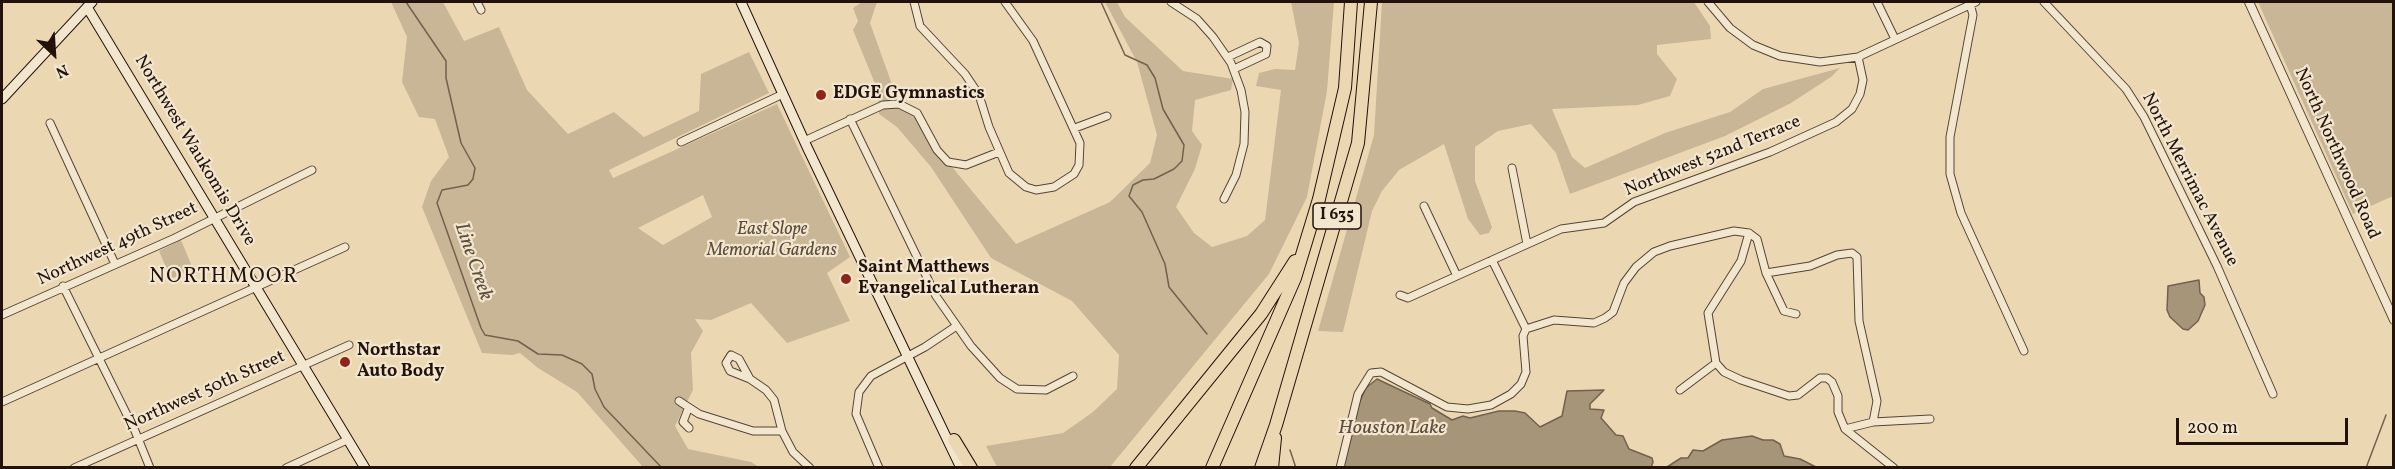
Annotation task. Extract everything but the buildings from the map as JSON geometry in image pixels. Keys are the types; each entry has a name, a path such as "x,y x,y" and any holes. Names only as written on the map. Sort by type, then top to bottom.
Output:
{"highway":[{"name":"I 635","path":"1305,244 1324,178 1345,88 1350,2"},
{"name":"I 635","path":"1276,425 1358,143 1371,2"},
{"path":"1136,468 1261,314 1305,244"},
{"path":"1212,468 1295,278 1305,244"},
{"path":"1261,468 1276,425"},
{"path":"1272,468 1276,425"},
{"path":"954,440 971,468"}],"main road":[{"path":"741,2 804,141 908,355 929,398 954,440"},
{"path":"2,99 90,4"},
{"name":"Northwest Waukomis Drive","path":"90,4 364,468"},
{"path":"929,398 932,411 961,468"}],"street":[{"path":"477,2 481,10"},
{"path":"914,2 920,26 965,74 979,95 1009,173 1026,188 1036,190 1054,187 1074,174 1078,165 1080,143 1034,41 1005,2"},
{"path":"1173,2 1205,27 1228,57 1244,101 1245,134 1240,165 1224,199"},
{"path":"1708,2 1730,28 1742,37 1780,56 1820,62 1858,57 1973,3 1973,15 1950,136 1950,174 1961,213 2024,351"},
{"path":"1877,2 1895,39"},
{"name":"North Merrimac Avenue","path":"2044,2 2126,89 2144,117 2217,266 2272,394"},
{"name":"North Northwood Road","path":"2249,2 2394,320"},
{"path":"1228,57 1260,42 1267,46 1266,54 1234,69"},
{"name":"Northwest 52nd Terrace","path":"1400,295 1408,298 1569,226 1604,223 1634,202 1770,152 1836,122 1852,109 1860,94 1863,80 1858,57"},
{"path":"681,142 783,94"},
{"path":"804,141 850,119 890,104 909,107 921,119 941,155 956,164 975,163 999,152"},
{"path":"1075,128 1107,116"},
{"path":"850,119 931,286 955,327 1000,378 1017,389 1047,390 1073,376"},
{"path":"50,123 115,264"},
{"path":"1512,168 1527,244"},
{"name":"Northwest 49th Street","path":"2,315 175,238 312,170"},
{"path":"1424,206 1457,276"},
{"path":"1340,468 1358,394 1364,381 1374,371 1447,407 1468,409 1491,405 1510,394 1521,384 1526,372 1523,336 1526,329 1554,320 1594,323 1605,318 1613,312 1624,283 1636,267 1654,252 1670,246 1734,231 1749,233 1757,239 1766,273 1784,311 1796,314"},
{"path":"1749,233 1741,261 1708,313 1716,363 1724,372 1764,390 1789,396 1798,395 1820,378 1827,378 1832,382 1838,396 1838,412 1845,429 1894,468"},
{"path":"2,402 345,247"},
{"path":"1766,273 1810,266 1838,255 1852,253 1857,257 1859,321 1877,401 1873,422"},
{"path":"1492,260 1526,329"},
{"path":"63,286 150,468"},
{"path":"879,468 856,414 859,392 871,376 934,342 955,327"},
{"name":"Northwest 50th Street","path":"74,468 303,363 349,345"},
{"path":"1680,390 1716,363"},
{"path":"750,380 774,400 782,431 793,452 810,468"},
{"path":"679,401 688,409 753,431 782,431"},
{"path":"688,409 684,422 689,428"},
{"path":"1845,429 1873,422 1930,419"},
{"path":"286,468 347,440"}],"green space":[{"name":"East Slope Memorial Gardens","path":"391,2 443,2 464,41 499,27 527,90 568,134 614,112 644,137 699,111 701,74 749,52 769,93 609,170 613,178 777,104 850,257 827,273 850,321 787,343 751,303 711,320 695,319 703,331 691,353 693,390 675,426 688,449 751,462 759,467 643,467 577,392 538,368 520,353 512,355 482,353 422,207 431,181 449,157 435,119 419,117 402,82 407,37","holes":["703,195 712,217 663,245 638,228"]},
{"path":"862,2 877,2 870,23 899,104 908,107 925,125 948,162 1016,244 1110,202 1150,163 1157,135 1137,62 1105,2 1117,2 1125,17 1183,71 1233,79 1231,90 1195,100 1192,131 1202,145 1195,169 1176,207 1194,233 1212,247 1247,236 1265,220 1281,90 1256,86 1259,73 1275,69 1295,70 1299,43 1291,2 1334,2 1327,91 1307,197 1269,274 1110,467 997,467 986,446 1063,433 1093,412 1117,389 1119,355 1072,301 991,258 931,167 897,127 879,114 878,91 853,30 858,21 853,8"},
{"path":"1382,2 1694,2 1710,26 1711,39 1657,45 1657,54 1677,79 1670,96 1638,105 1552,109 1572,157 1585,168 1665,133 1730,112 1763,89 1840,68 1831,77 1791,103 1725,136 1570,194 1556,153 1531,124 1498,131 1475,147 1475,181 1492,227 1489,233 1480,235 1468,219 1444,144 1399,170 1382,191 1372,211 1343,332 1318,331 1374,135"},
{"path":"2258,2 2393,2 2393,196 2353,214"},
{"path":"181,240 193,269 171,279 159,251"}],"water":[{"path":"2199,280 2200,293 2204,297 2205,305 2198,321 2188,330 2183,329 2170,317 2167,310 2168,286"},
{"name":"Houston Lake","path":"1377,379 1430,404 1432,408 1452,420 1463,416 1470,418 1499,411 1515,411 1525,413 1540,427 1562,416 1567,391 1604,390 1590,404 1590,409 1604,410 1601,418 1616,435 1623,436 1629,449 1652,458 1653,462 1651,468 1343,468 1359,403 1366,388"},
{"path":"1752,436 1763,440 1773,440 1780,444 1784,456 1800,459 1816,467 1667,467 1681,458 1688,458 1693,450 1703,451 1722,440"}],"waterway":[{"name":"Line Creek","path":"406,2 446,61 446,78 461,143 475,168 473,179 468,185 442,190 437,203 481,328 485,335 518,341 538,354 562,355 582,364 592,374 595,389 604,407 662,468"},
{"path":"1101,2 1125,55 1147,65 1155,78 1163,109 1184,145 1182,161 1174,169 1154,179 1143,180 1133,185 1129,196 1142,212 1165,264 1169,287 1207,334"},
{"path":"2366,468 2386,415"},
{"path":"1290,450 1296,468"}],"place":[{"name":"EDGE Gymnastics","path":"821,95"},
{"name":"Saint Matthews Evangelical Lutheran","path":"846,279"},
{"name":"Northstar Auto Body","path":"345,362"}],"district":[{"name":"NORTHMOOR","path":"224,278"}]}
